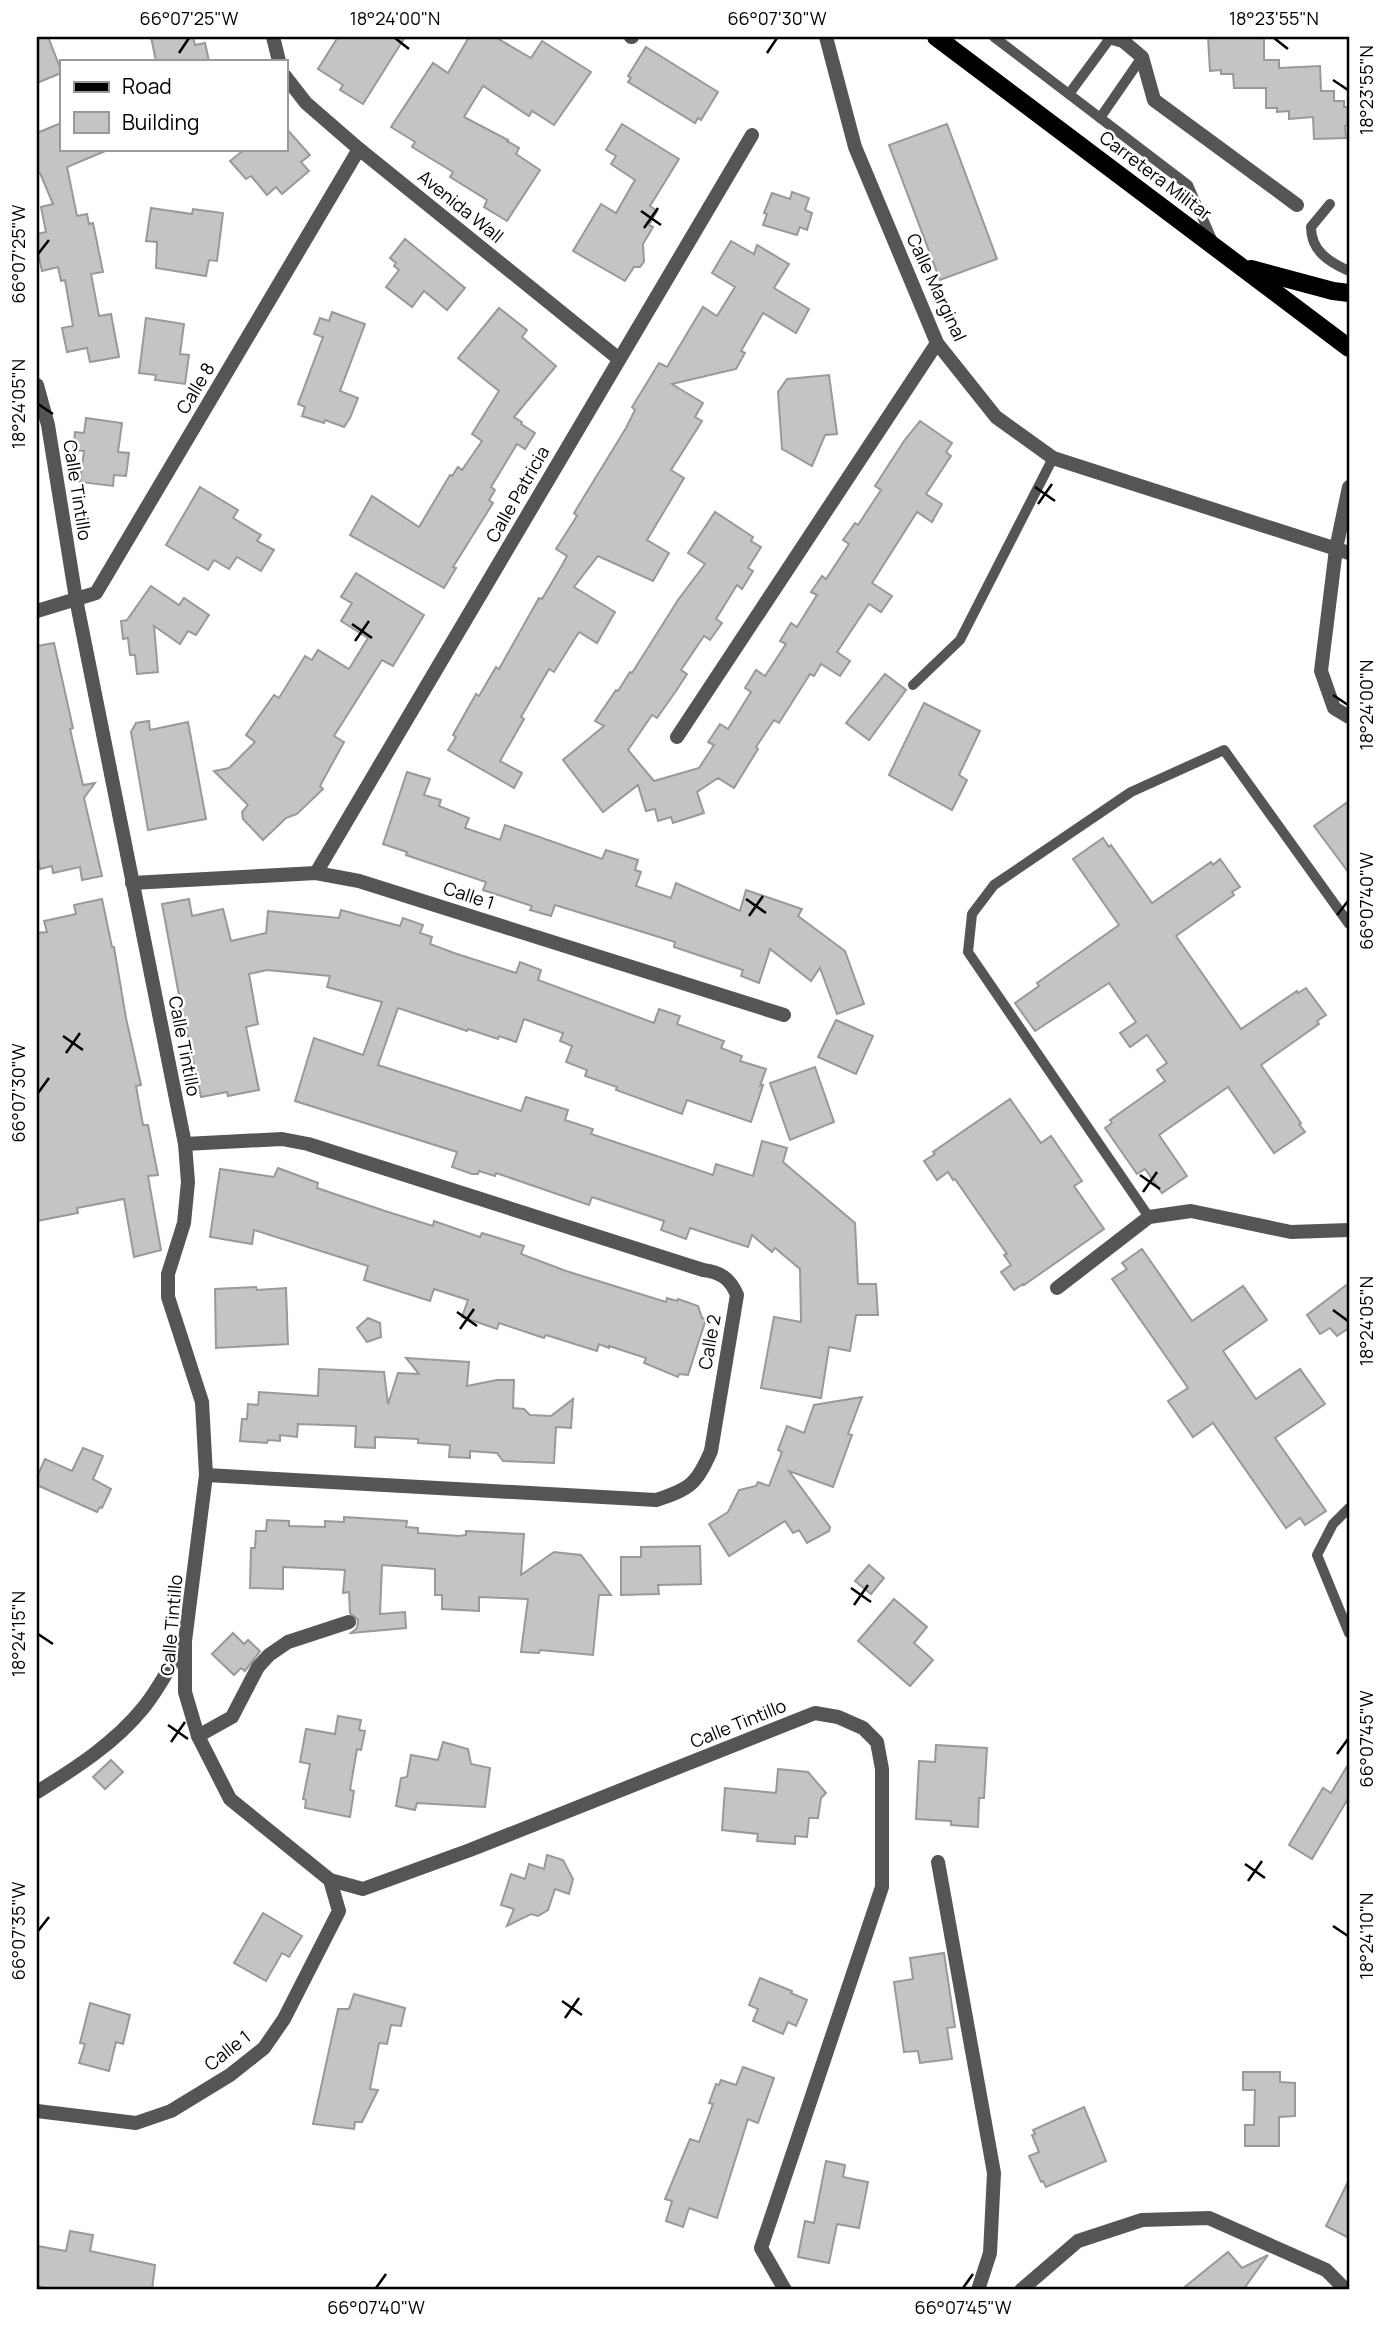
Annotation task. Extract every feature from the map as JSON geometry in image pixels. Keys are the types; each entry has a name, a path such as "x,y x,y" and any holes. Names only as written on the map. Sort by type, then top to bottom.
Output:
{"main road":[{"name":"Carretera Militar","path":"936,37 1349,348"},
{"path":"1242,267 1349,293"}],"street":[{"path":"273,37 279,60"},
{"name":"Calle Marginal","path":"826,37 855,147 937,343 996,417 1053,458 1343,551"},
{"path":"1110,37 1123,41 1142,57 1154,100 1297,205"},
{"name":"Avenida Wall","path":"287,79 306,103 359,149 619,359"},
{"name":"Calle Patricia","path":"316,873 752,135"},
{"name":"Calle 8","path":"37,611 96,593 359,149"},
{"path":"677,737 937,343"},
{"name":"Calle Tintillo","path":"37,385 48,425 76,599 185,1144 188,1182 184,1223 167,1274 168,1297 202,1402 206,1475 185,1642 185,1692 198,1736 230,1799 330,1880 363,1889 470,1850 815,1713 838,1717 863,1728 877,1742 882,1769 882,1888 761,2248 785,2290"},
{"path":"1349,487 1344,502 1343,551 1321,671 1334,708 1349,717"},
{"name":"Calle 1","path":"132,883 316,873 359,881 784,1015"},
{"name":"Calle 2","path":"185,1144 282,1139 308,1144 715,1272 733,1284 737,1294 711,1451 701,1474 691,1485 656,1500 206,1475"},
{"path":"1057,1288 1149,1217 1191,1211 1291,1232 1349,1230"},
{"path":"198,1736 232,1717 258,1667 269,1655 288,1642 349,1622"},
{"path":"37,1792 111,1742 145,1706 185,1642"},
{"path":"938,1862 994,2173 990,2253 978,2290"},
{"name":"Calle 1","path":"37,2111 136,2123 171,2111 230,2075 264,2048 339,1912 330,1880"},
{"path":"1021,2290 1078,2241 1142,2220 1209,2218 1326,2270 1346,2290"}],"lane":[{"path":"994,37 1188,185 1215,247"},
{"path":"1069,94 1110,37"},
{"path":"1100,118 1142,57"},
{"path":"1330,204 1311,227 1314,246 1321,254 1349,271"},
{"path":"913,685 960,640 1053,458"},
{"path":"1149,1217 968,952 972,914 994,885 1131,792 1224,750 1349,924"},
{"path":"1349,1508 1333,1524 1317,1555 1349,1633"}],"building":[{"path":"37,37 48,37 60,73 37,83"},
{"path":"151,37 193,37 195,45 205,43 209,60 156,60"},
{"path":"338,37 405,37 363,104 340,90 343,85 318,69"},
{"path":"469,37 495,37 531,58 542,41 591,72 554,125 532,111 529,116 483,86 464,117 508,140 519,148 516,154 540,170 507,221 484,207 487,200 450,177 453,172 412,147 415,142 391,127 433,63 448,73"},
{"path":"1208,37 1264,38 1264,60 1279,60 1279,68 1320,66 1321,91 1334,91 1334,101 1344,101 1344,107 1349,107 1349,125 1345,126 1346,138 1314,139 1313,117 1289,119 1289,111 1277,112 1277,108 1266,108 1266,88 1234,88 1233,74 1221,74 1221,70 1210,71"},
{"path":"646,47 718,92 701,120 698,118 695,123 628,82 631,78 628,76"},
{"path":"60,123 60,150 108,150 67,167 77,216 87,214 89,224 93,223 103,272 91,274 99,316 111,314 119,357 90,362 87,348 67,352 62,328 73,326 65,280 61,281 58,267 42,271 37,248 37,234 46,232 41,207 53,204 40,173 37,172 37,133"},
{"path":"622,124 679,159 650,206 657,211 649,225 653,227 643,244 644,262 640,267 634,267 625,281 573,251 601,204 616,213 635,180 611,164 616,156 606,150"},
{"path":"947,124 997,259 940,280 889,145"},
{"path":"287,129 310,155 301,162 309,171 282,194 276,187 267,195 251,176 246,179 230,161 244,150 287,150"},
{"path":"792,192 809,198 805,210 812,213 807,230 800,227 797,235 763,225 767,214 764,213 772,193 790,199"},
{"path":"151,208 192,214 193,209 223,213 217,261 209,260 206,276 156,268 157,242 146,241"},
{"path":"405,239 465,288 447,310 424,291 412,307 386,287 399,270 390,258"},
{"path":"731,241 754,254 757,245 789,264 774,288 809,309 796,333 763,313 741,351 745,353 736,369 672,384 703,403 695,417 702,421 671,470 684,478 647,540 669,553 653,581 598,556 574,587 615,612 597,643 579,632 554,672 549,669 521,717 524,719 500,761 522,773 514,788 448,750 456,737 453,735 476,694 479,696 496,667 499,669 539,598 542,599 561,567 567,556 556,549 577,516 574,513 626,428 635,410 632,407 659,363 667,367 703,307 717,316 735,287 712,273"},
{"path":"499,308 527,330 522,337 556,366 514,417 535,433 525,449 517,444 491,487 495,490 489,500 493,503 453,567 456,568 444,588 350,535 372,496 419,527 450,475 452,476 458,467 462,470 482,441 472,434 499,391 458,358"},
{"path":"332,312 365,324 340,391 358,398 344,427 302,416 305,407 298,404 323,337 314,334 320,318 329,321"},
{"path":"146,318 184,324 180,354 189,355 185,384 155,380 156,375 139,373"},
{"path":"829,375 837,434 825,435 812,466 782,449 778,392 787,379"},
{"path":"86,418 122,423 118,452 129,453 126,476 114,475 113,486 80,482 84,451 73,450 75,432 84,433"},
{"path":"920,421 952,443 946,452 951,456 926,494 942,504 932,522 917,512 872,583 892,596 881,612 869,604 837,652 850,661 840,676 821,664 814,676 810,674 779,723 774,720 756,747 758,749 734,788 718,778 697,792 704,813 673,823 671,817 658,821 655,809 646,811 638,785 603,812 563,760 604,726 595,721 616,690 618,691 630,672 632,673 678,600 705,564 688,553 715,512 753,537 751,541 761,547 748,568 753,571 742,589 737,585 716,619 722,623 710,640 704,636 681,670 687,674 676,691 657,718 652,715 628,750 654,781 699,768 714,745 708,742 720,724 728,729 751,692 745,688 756,670 765,676 786,644 780,641 791,623 797,627 817,595 811,592 822,576 826,579 849,544 843,540 855,523 858,525 881,490 875,486"},
{"path":"200,487 238,510 233,518 261,535 257,541 274,550 261,571 237,557 229,569 214,560 208,570 166,545"},
{"path":"356,573 424,615 393,666 382,660 334,736 344,742 320,786 323,789 297,814 286,818 263,840 243,819 242,812 248,805 214,771 229,768 255,742 246,735 274,695 279,698 305,656 312,660 318,650 349,669 368,638 341,621 352,603 341,597"},
{"path":"151,586 179,605 184,598 209,615 196,635 188,631 180,644 154,626 158,672 137,674 135,655 130,655 128,638 123,639 121,621 127,620"},
{"path":"54,643 83,785 95,783 84,798 102,876 82,880 80,867 53,873 52,866 40,869 37,854 37,646"},
{"path":"885,674 906,690 869,740 846,723"},
{"path":"924,703 980,731 959,775 967,780 952,810 889,775"},
{"path":"149,721 150,730 188,722 206,819 148,830 131,732 136,723"},
{"path":"407,772 430,779 424,795 441,800 439,806 469,818 465,828 500,840 505,825 602,859 606,850 638,860 635,870 641,872 636,886 671,898 676,883 740,911 746,890 802,909 798,916 845,951 864,1004 837,1014 820,968 811,981 770,949 759,983 741,976 743,970 674,947 675,942 555,905 551,916 530,910 532,906 483,890 486,882 406,855 407,852 383,844"},
{"path":"1349,801 1349,873 1314,826"},
{"path":"1103,838 1109,847 1111,845 1152,903 1211,862 1213,865 1220,859 1228,870 1240,887 1232,892 1234,895 1176,936 1241,1029 1297,991 1298,993 1306,988 1326,1015 1317,1021 1319,1024 1261,1065 1305,1132 1274,1153 1228,1087 1159,1135 1187,1176 1162,1193 1145,1169 1137,1174 1105,1128 1112,1123 1110,1120 1165,1081 1157,1070 1167,1063 1147,1035 1130,1047 1120,1033 1136,1022 1109,983 1035,1031 1015,1003 1039,986 1037,983 1119,925 1073,859"},
{"path":"102,899 141,1085 136,1086 143,1125 148,1125 158,1175 148,1176 161,1250 134,1257 124,1199 77,1208 78,1213 37,1221 37,933 47,932 44,921 76,914 74,905"},
{"path":"189,899 192,916 223,909 231,941 266,933 268,911 339,918 341,910 400,926 403,918 423,925 420,933 432,937 430,944 454,953 516,973 520,962 541,970 538,980 654,1023 659,1009 680,1016 677,1024 724,1041 721,1048 742,1056 740,1061 766,1069 751,1122 687,1100 682,1114 585,1076 587,1070 566,1062 572,1046 560,1041 563,1033 524,1019 516,1042 468,1029 467,1031 398,1008 378,1065 521,1111 526,1097 568,1110 565,1120 593,1129 591,1134 713,1175 716,1164 753,1176 762,1141 787,1148 783,1162 855,1223 858,1284 876,1284 878,1315 856,1315 850,1351 829,1347 821,1398 761,1388 774,1317 801,1322 800,1269 775,1248 772,1252 752,1235 748,1247 690,1228 686,1239 661,1230 664,1221 592,1197 589,1205 496,1173 495,1176 479,1171 478,1174 472,1174 452,1167 457,1152 295,1101 314,1038 363,1055 382,1002 327,987 330,976 267,970 249,974 258,1024 246,1027 259,1090 228,1096 227,1092 201,1097 162,904"},
{"path":"836,1020 873,1036 856,1074 818,1057"},
{"path":"815,1067 834,1122 790,1140 770,1083"},
{"path":"1010,1099 1041,1143 1051,1136 1082,1181 1074,1186 1104,1229 1014,1290 1001,1272 1011,1265 1004,1255 1007,1254 955,1179 953,1180 948,1172 937,1180 924,1161"},
{"path":"278,1168 318,1183 317,1188 385,1211 433,1226 434,1221 480,1237 482,1233 524,1246 521,1254 566,1271 666,1302 667,1298 678,1299 698,1306 702,1318 706,1319 688,1375 679,1374 678,1377 644,1363 646,1358 609,1346 599,1344 597,1351 499,1323 497,1329 462,1317 468,1300 434,1289 430,1301 364,1280 368,1266 254,1230 252,1244 210,1237 220,1169 274,1177"},
{"path":"1142,1249 1192,1321 1243,1286 1267,1320 1223,1351 1256,1399 1300,1369 1325,1404 1275,1438 1326,1511 1305,1525 1300,1518 1286,1528 1213,1423 1193,1437 1168,1401 1188,1388 1112,1279 1127,1269 1122,1263"},
{"path":"1349,1283 1349,1328 1337,1336 1330,1328 1320,1334 1307,1315"},
{"path":"256,1287 257,1290 286,1288 288,1344 216,1348 215,1289"},
{"path":"368,1318 380,1323 381,1337 367,1342 357,1328"},
{"path":"406,1358 469,1362 467,1386 497,1380 514,1380 513,1408 524,1409 530,1415 551,1416 573,1399 571,1428 556,1427 554,1463 503,1461 497,1453 470,1451 470,1458 449,1457 450,1445 418,1443 418,1439 375,1437 375,1448 355,1447 356,1426 298,1424 297,1437 280,1435 280,1441 268,1440 267,1443 240,1441 242,1419 247,1419 248,1404 258,1405 259,1392 318,1396 319,1369 384,1372 388,1404 398,1373 419,1374"},
{"path":"862,1397 848,1434 852,1435 833,1487 789,1471 830,1527 829,1531 807,1543 799,1530 793,1533 785,1521 729,1556 709,1524 728,1512 739,1490 756,1486 758,1482 769,1486 782,1452 778,1450 787,1426 804,1433 814,1405"},
{"path":"83,1448 103,1456 93,1479 111,1489 102,1508 97,1512 37,1485 37,1477 45,1459 72,1471"},
{"path":"344,1517 407,1521 406,1527 418,1528 418,1533 459,1536 466,1535 466,1531 524,1534 521,1575 554,1552 581,1555 611,1595 599,1595 593,1655 540,1650 539,1653 521,1652 528,1599 479,1597 479,1611 442,1609 442,1595 435,1595 435,1569 382,1565 380,1614 405,1612 406,1628 351,1633 357,1628 358,1620 350,1613 349,1592 343,1593 345,1570 283,1567 283,1589 250,1588 251,1548 255,1548 256,1531 266,1531 267,1520 289,1521 289,1526 325,1527 325,1521 344,1522"},
{"path":"700,1546 701,1584 658,1585 659,1594 621,1595 621,1557 641,1557 641,1547"},
{"path":"869,1565 884,1578 871,1594 855,1581"},
{"path":"894,1599 927,1627 914,1643 933,1660 910,1686 858,1641"},
{"path":"233,1633 244,1644 248,1640 260,1651 245,1671 241,1668 234,1675 212,1654"},
{"path":"338,1716 361,1720 359,1730 365,1731 361,1750 357,1749 350,1790 354,1791 350,1817 305,1808 306,1800 303,1799 310,1764 300,1762 306,1729 335,1734"},
{"path":"443,1742 468,1749 471,1764 490,1768 485,1807 417,1803 415,1810 396,1806 401,1778 407,1777 411,1755 438,1760"},
{"path":"936,1745 987,1748 984,1798 979,1798 978,1827 951,1825 951,1821 916,1819 919,1761 935,1762"},
{"path":"111,1760 123,1772 105,1789 93,1777"},
{"path":"1349,1763 1349,1797 1312,1859 1289,1845 1323,1788 1331,1793"},
{"path":"778,1769 808,1772 826,1793 821,1798 818,1818 809,1818 807,1837 795,1836 795,1844 757,1841 758,1834 722,1830 725,1788 776,1793"},
{"path":"547,1855 563,1860 573,1879 569,1894 555,1889 548,1910 538,1916 531,1914 507,1926 514,1909 501,1905 511,1874 525,1879 529,1864 544,1869"},
{"path":"263,1913 302,1936 289,1957 282,1953 266,1981 234,1963"},
{"path":"944,1953 955,2027 947,2028 952,2059 920,2063 918,2051 904,2052 894,1982 913,1979 910,1958"},
{"path":"760,1978 807,2000 796,2026 788,2022 783,2034 753,2021 758,2009 749,2005"},
{"path":"354,1994 405,2008 401,2026 391,2025 387,2044 379,2043 370,2089 378,2090 362,2122 355,2122 354,2129 313,2124 338,2009 349,2009"},
{"path":"90,2003 130,2015 123,2044 116,2042 109,2071 79,2063 85,2044 80,2043"},
{"path":"743,2067 774,2078 758,2123 748,2119 717,2218 689,2208 683,2227 666,2221 672,2201 665,2199 690,2139 699,2142 713,2104 709,2103 716,2084 719,2085 721,2080 736,2085"},
{"path":"1243,2072 1280,2072 1280,2082 1295,2083 1295,2116 1279,2117 1279,2146 1245,2146 1245,2125 1254,2125 1255,2090 1243,2090"},
{"path":"1084,2107 1106,2161 1046,2187 1029,2156 1039,2152 1032,2135 1035,2134 1033,2130"},
{"path":"826,2161 845,2165 843,2177 868,2182 859,2228 837,2224 829,2263 798,2257 805,2221 814,2223"},
{"path":"1349,2180 1349,2238 1326,2226"},
{"path":"70,2231 93,2235 90,2251 155,2265 152,2290 57,2290 37,2286 37,2246 66,2251"},
{"path":"1228,2252 1242,2268 1268,2255 1243,2290 1181,2290"}]}
